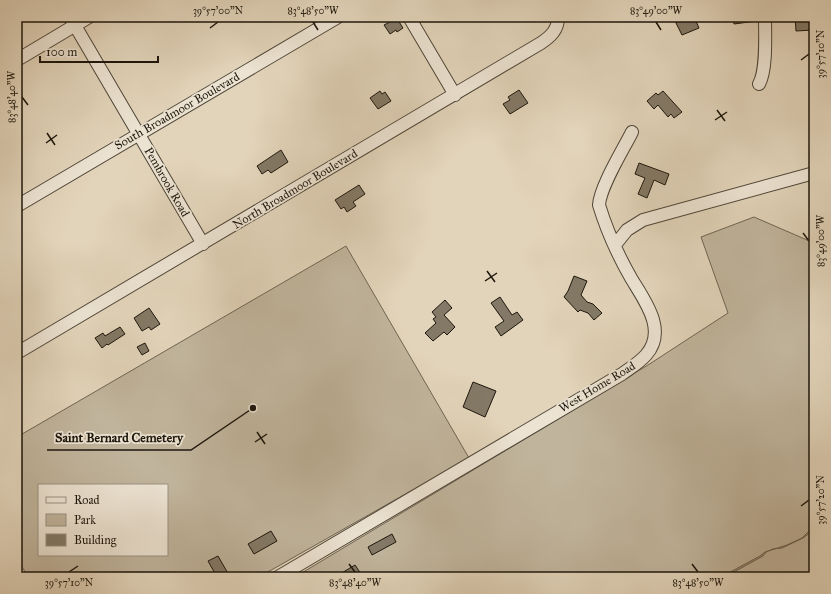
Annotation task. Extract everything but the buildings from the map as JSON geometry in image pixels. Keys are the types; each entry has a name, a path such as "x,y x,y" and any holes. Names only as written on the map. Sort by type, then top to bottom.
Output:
{"street":[{"path":"17,60 73,21 89,17"},
{"name":"South Broadmoor Boulevard","path":"17,206 338,17"},
{"path":"409,17 455,95"},
{"name":"North Broadmoor Boulevard","path":"17,353 455,95 548,38 556,29 559,17"},
{"path":"760,84 763,69 765,17"},
{"name":"Pembrook Road","path":"73,21 203,244"},
{"name":"West Home Road","path":"278,577 622,374 641,361 647,354 654,340 651,311 630,278 602,216 599,205 599,198 632,132"},
{"path":"615,245 627,230 643,220 814,174"}],"green space":[{"path":"754,217 814,243 814,577 295,577 648,365 728,313 701,237"},
{"path":"346,246 469,458 259,577 28,577 17,558 17,437"}],"shaded area":[{"path":"814,528 814,530 803,538 782,548 775,549 802,538"},
{"path":"769,551 763,556 725,577 721,577 765,552"}],"place":[{"name":"Saint Bernard Cemetery","path":"253,408"}]}
